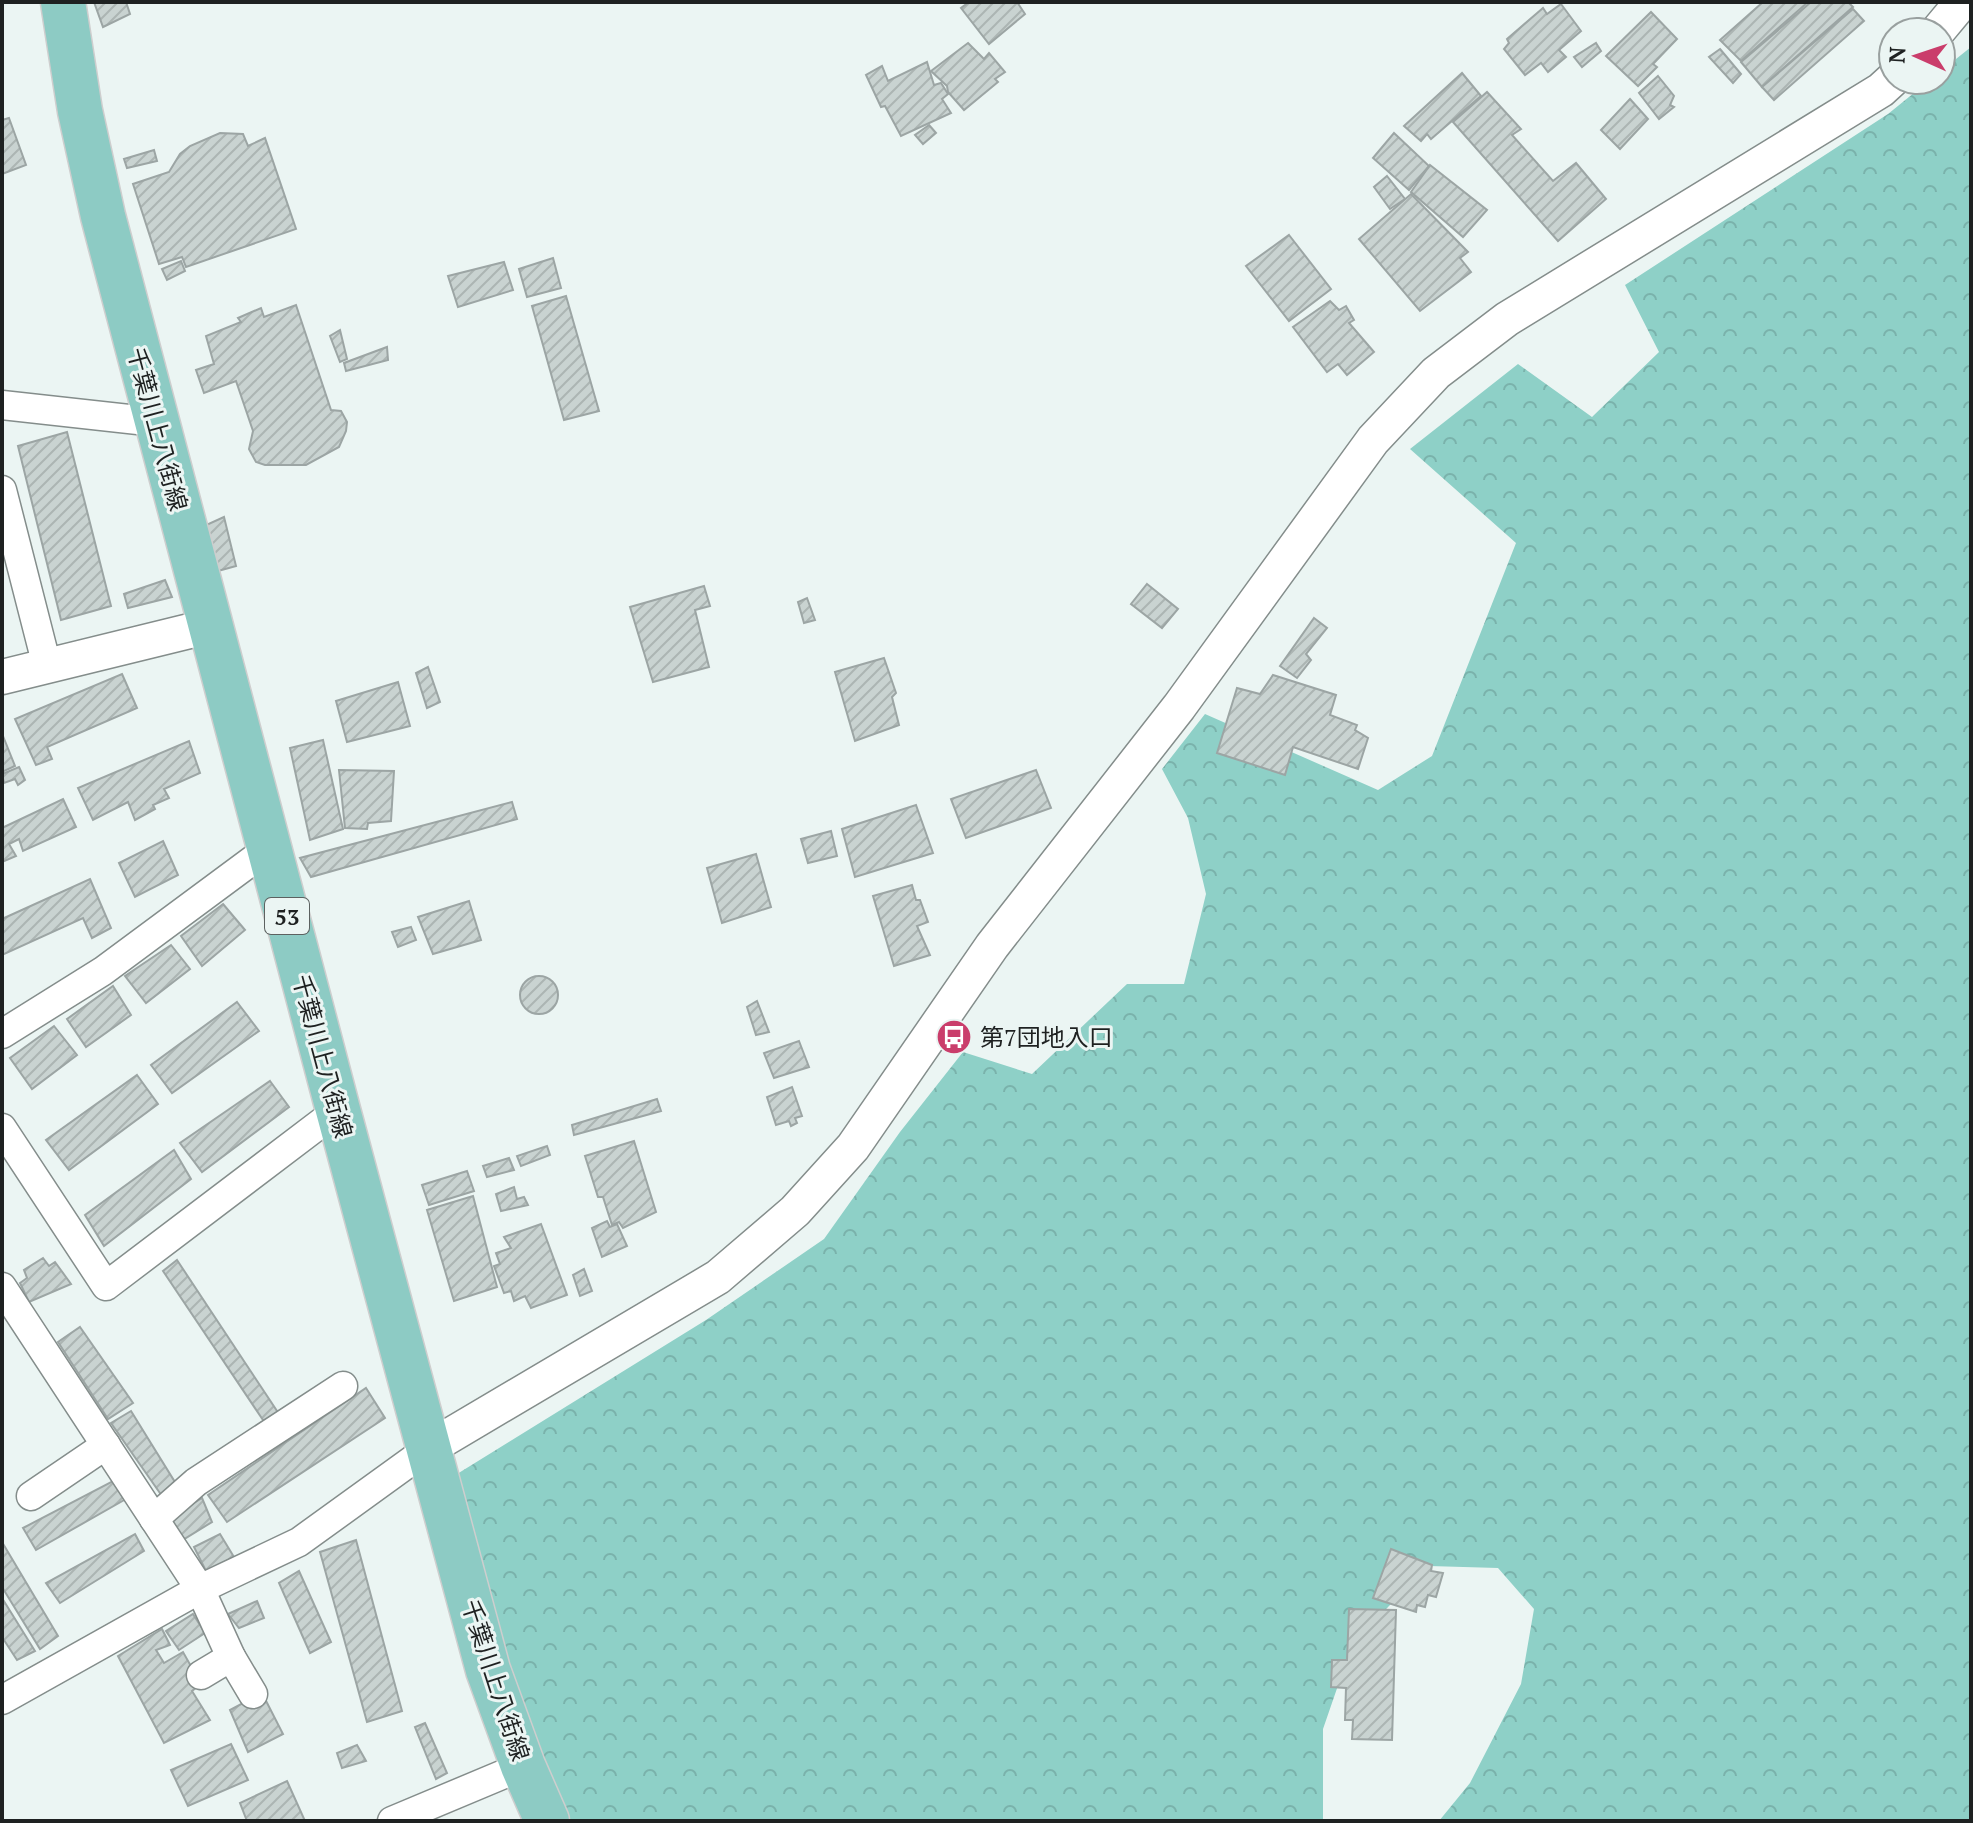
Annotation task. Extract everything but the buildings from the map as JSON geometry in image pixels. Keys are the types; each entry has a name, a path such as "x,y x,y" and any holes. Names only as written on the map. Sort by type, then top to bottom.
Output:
{"main road":[{"name":"千葉川上八街線","path":"63,2 80,111 103,216 338,1110 488,1670 547,1821"}],"street":[{"path":"2,1700 200,1589 299,1542 429,1448 718,1277 795,1211 853,1147 992,946 1179,707 1373,440 1436,373 1507,319 1877,92"},
{"path":"2,405 156,422"},
{"path":"2,490 47,666"},
{"path":"2,677 210,626"},
{"path":"2,1034 103,971 269,848"},
{"path":"2,1128 106,1286 338,1110"},
{"path":"2,1287 200,1589 231,1657 253,1694"},
{"path":"154,1519 196,1482 343,1386"},
{"path":"31,1496 106,1445"},
{"path":"201,1675 231,1657"},
{"path":"392,1821 523,1766"}],"green space":[{"path":"1971,47 1971,1821 1439,1821 1470,1783 1521,1684 1534,1609 1498,1568 1429,1566 1353,1642 1323,1729 1323,1821 564,1821 511,1702 449,1479 706,1320 824,1239 900,1132 963,1052 1032,1074 1127,984 1184,984 1206,894 1188,818 1162,769 1205,714 1378,790 1432,756 1516,543 1410,449 1518,364 1592,417 1659,352 1625,285 1888,114 1910,96 1957,96 1957,58"}],"place":[{"name":"第7団地入口","path":"954,1037"}]}
